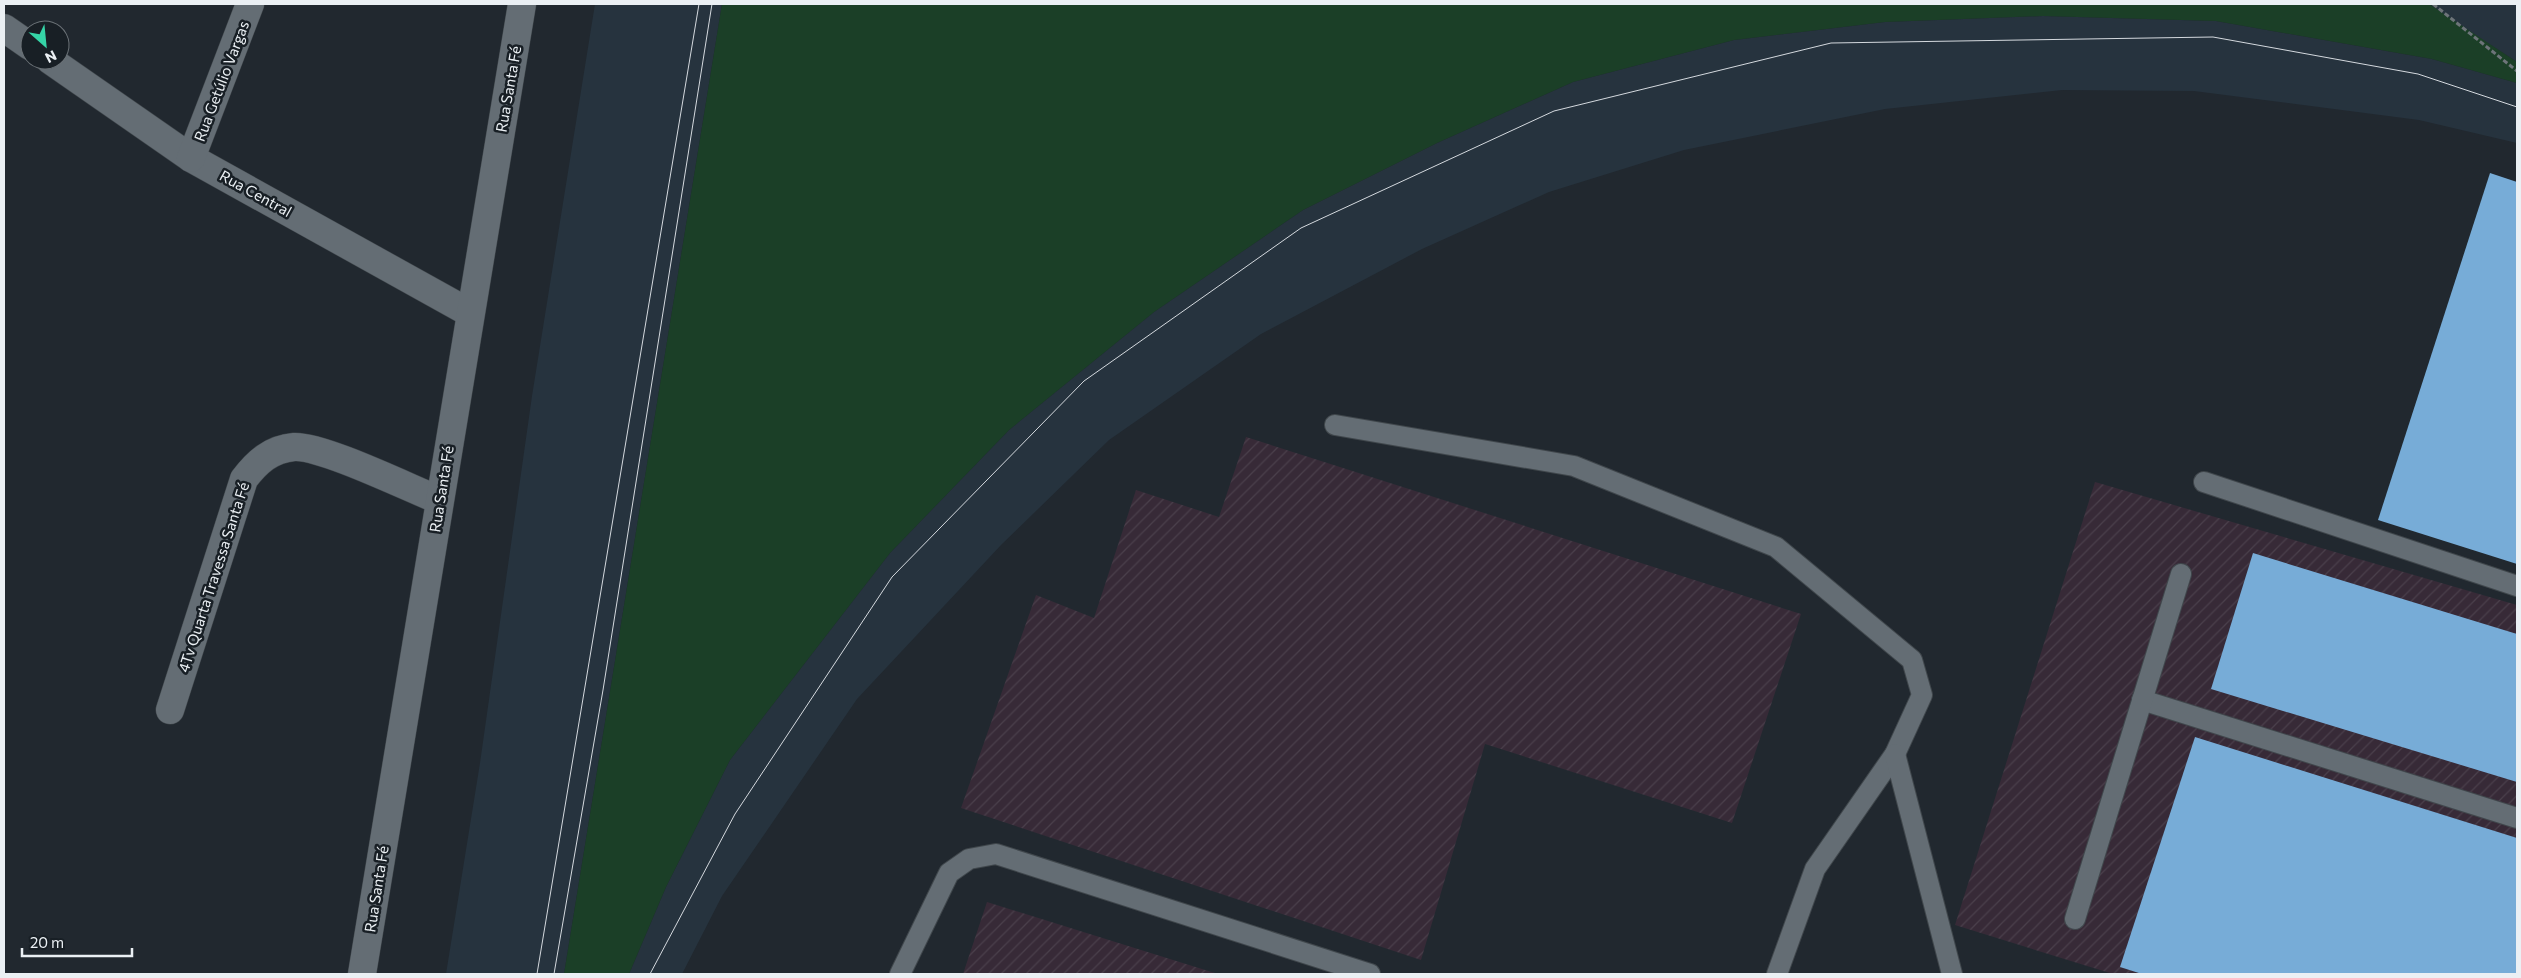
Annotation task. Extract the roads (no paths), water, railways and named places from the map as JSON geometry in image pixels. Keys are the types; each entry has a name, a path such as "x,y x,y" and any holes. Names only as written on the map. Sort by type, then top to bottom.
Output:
{"street":[{"name":"Rua Getúlio Vargas","path":"191,158 250,4"},
{"name":"Rua Santa Fé","path":"362,974 522,4"},
{"path":"4,28 20,39"},
{"name":"Rua Central","path":"64,70 191,158 470,313"},
{"name":"4Tv Quarta Travessa Santa Fé","path":"170,710 244,479 259,460 276,450 296,447 303,448 327,454 439,500"}],"lane":[{"path":"1335,424 1574,466 1776,547 1912,660 1922,695 1895,754 1815,869 1777,974"},
{"path":"2204,482 2517,586"},
{"path":"2075,919 2181,574"},
{"path":"2142,700 2517,818"},
{"path":"1895,754 1952,974"},
{"path":"900,974 949,872 968,859 996,854 1370,974"}],"tram line":[{"path":"537,974 699,4"},
{"path":"554,974 603,690 712,4"},
{"path":"650,974 735,814 892,577 1084,381 1301,228 1554,111 1831,43 2213,37 2418,74 2517,107"}]}
